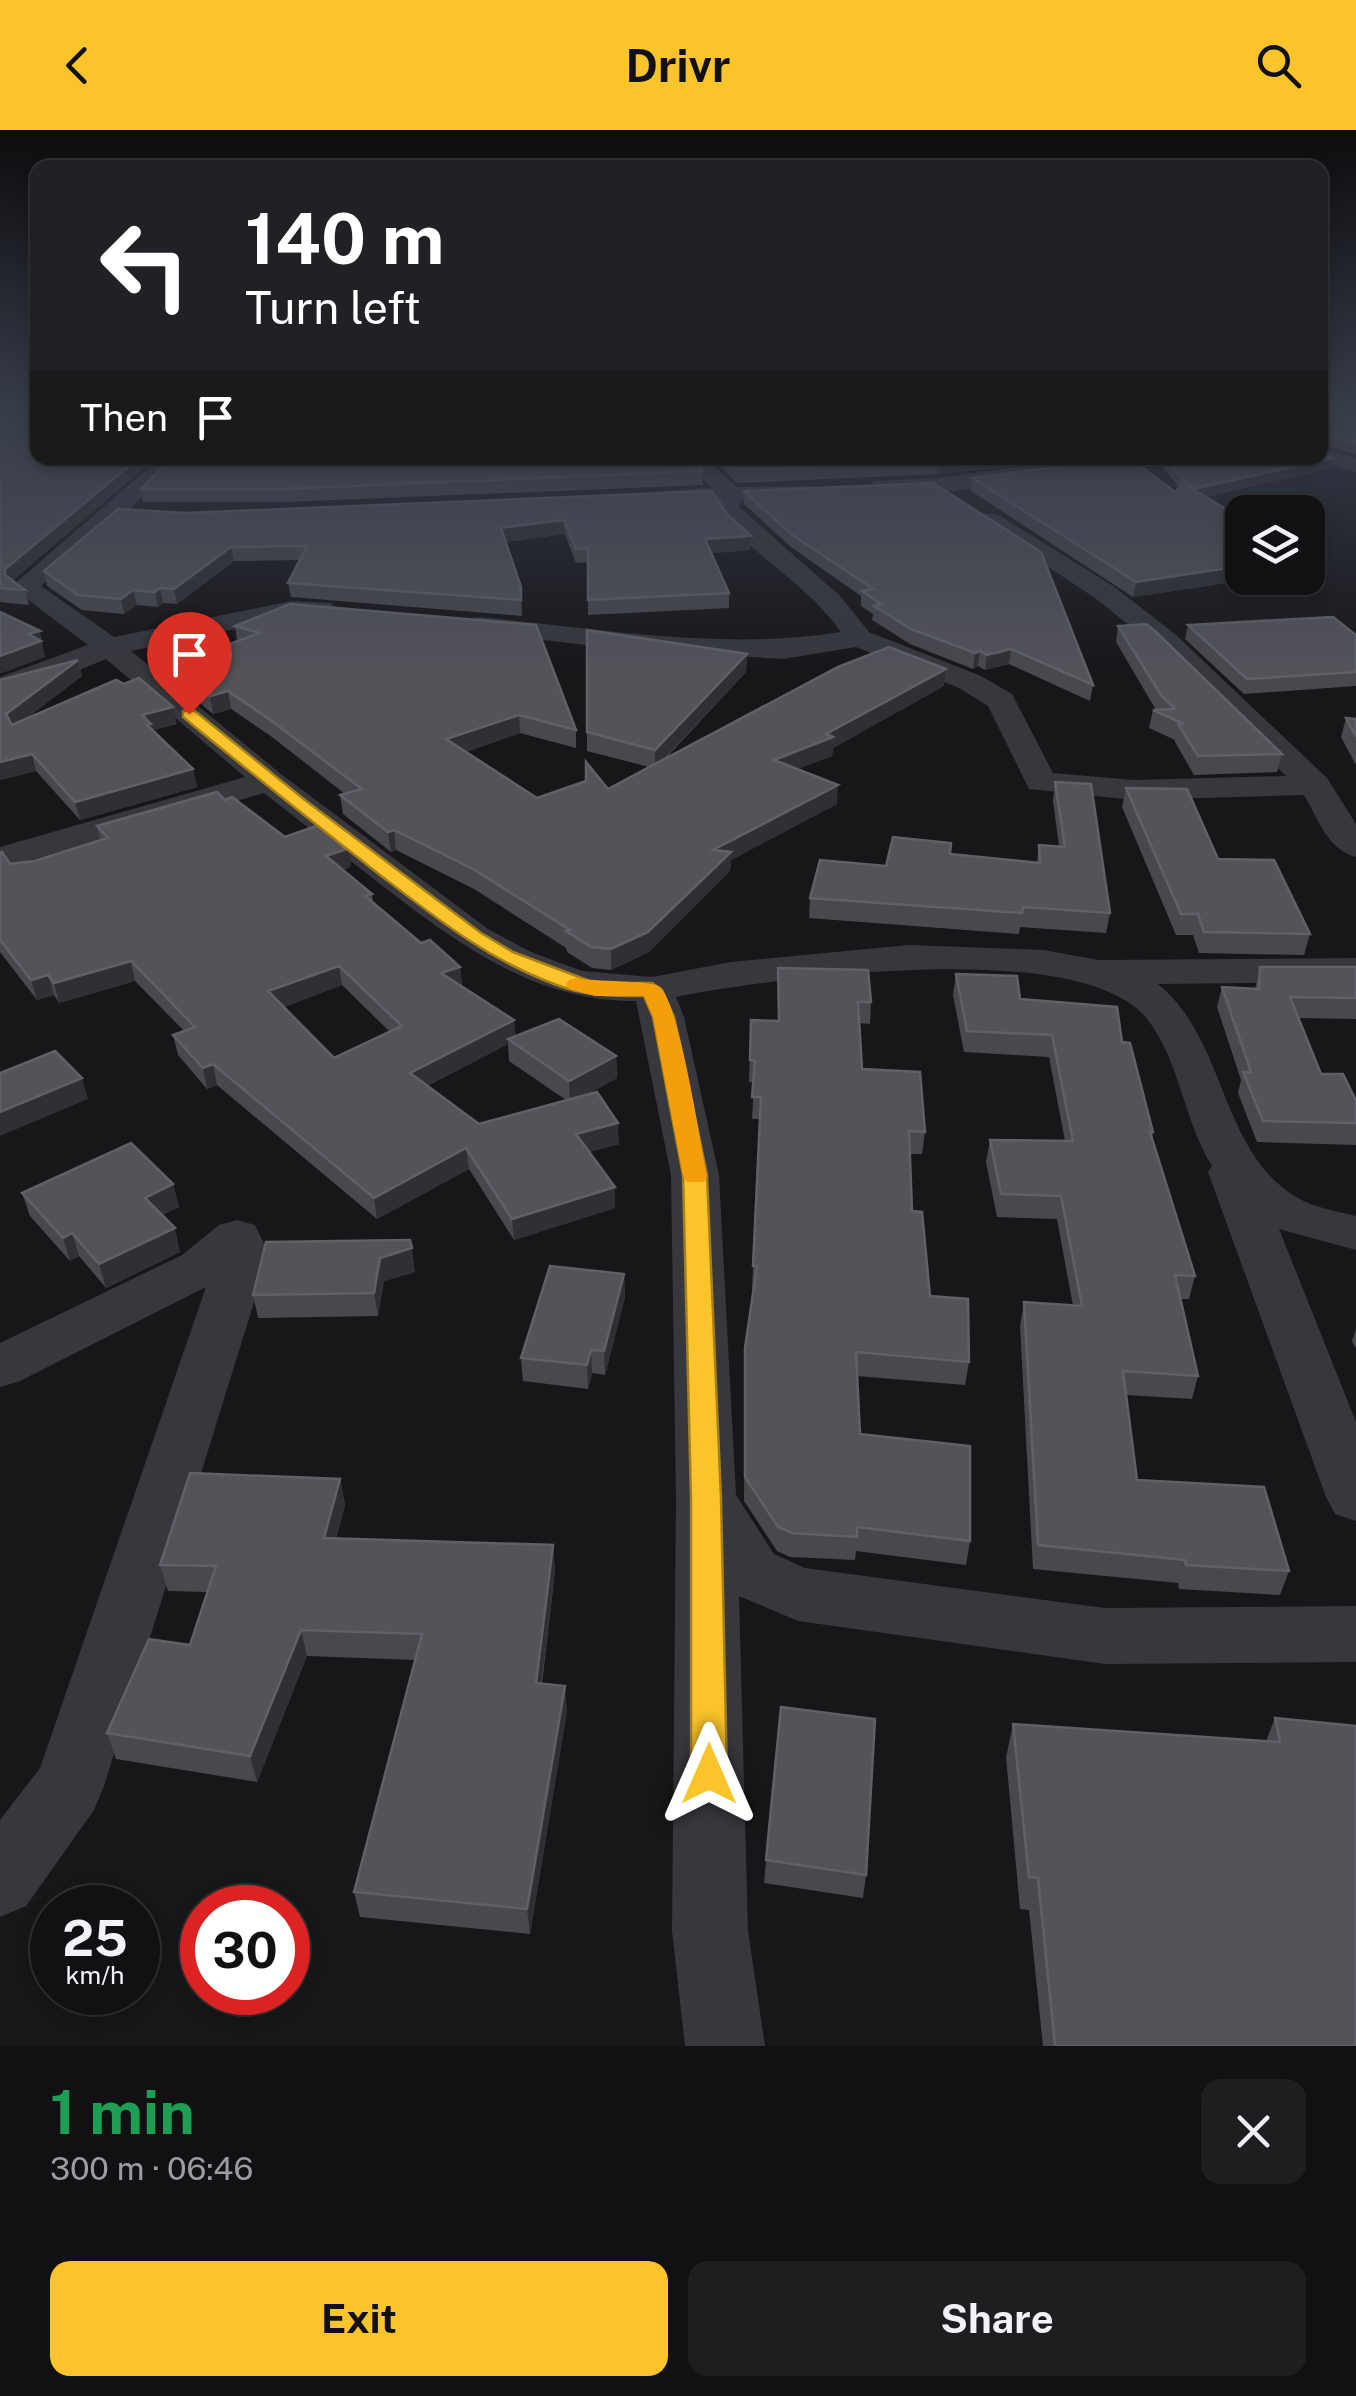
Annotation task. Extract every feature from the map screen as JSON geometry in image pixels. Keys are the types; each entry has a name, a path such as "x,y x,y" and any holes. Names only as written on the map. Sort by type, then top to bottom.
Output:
{"street":[{"path":"146,493 131,513 12,585 108,647 269,781 474,937 506,957 564,981 595,989 652,990 731,974 909,957 1044,962 1098,972 1356,970"},
{"path":"640,499 746,493"},
{"path":"952,493 1104,592 1221,691 1315,785 1346,837 1356,846"},
{"path":"731,494 727,508 814,587 859,638 970,682 1001,701 1041,782 1134,790 1315,785"},
{"path":"0,686 70,664 108,647 292,609 358,612"},
{"path":"455,622 612,639 784,650 859,638"},
{"path":"0,858 269,781"},
{"path":"1098,972 1148,995 1173,1024 1356,1497"},
{"path":"652,990 663,1017 695,1175 706,1498 710,1932 725,2046"},
{"path":"1224,1149 1274,1206 1303,1220 1356,1233"},
{"path":"0,1367 200,1268 237,1237 243,1254 69,1786 0,1880"},
{"path":"706,1498 752,1572 798,1594 1105,1636 1356,1634"}],"building":[{"path":"0,493 96,493 5,569 5,575 25,590 0,588"},
{"path":"714,493 727,514 751,536 705,539 729,593 588,600 588,548 576,549 564,520 501,528 521,587 521,600 288,583 307,546 231,547 174,589 133,590 121,599 78,595 44,571 118,509 186,513"},
{"path":"747,493 949,493 1041,552 1093,685 1011,649 987,655 975,653 911,629 874,606 881,604 862,591 873,589 791,534"},
{"path":"996,493 1200,493 1225,509 1225,569 1136,582"},
{"path":"290,604 536,625 576,730 519,715 446,739 537,798 586,781 586,762 608,789 838,667 889,647 946,669 826,734 833,737 774,760 838,785 713,850 731,852 648,932 611,949 591,947 473,869 394,830 388,832 340,795 362,789 228,691 210,696 172,665 260,633 235,626"},
{"path":"0,612 40,631 28,634 41,641 0,656"},
{"path":"1333,617 1356,635 1356,672 1247,679 1188,625"},
{"path":"1146,624 1282,754 1198,756 1178,724 1184,724 1153,710 1175,709 1161,695 1118,626"},
{"path":"587,630 747,654 655,750 587,732"},
{"path":"78,660 6,714 12,725 116,680 124,684 139,678 173,707 142,715 151,724 147,725 193,769 75,802 32,754 0,762 0,680"},
{"path":"1346,718 1356,719 1356,737"},
{"path":"1055,782 1091,784 1110,913 1023,907 1022,913 810,898 820,860 886,866 893,837 951,843 950,854 1040,863 1039,845 1065,847"},
{"path":"1126,788 1187,789 1218,859 1274,860 1310,934 1204,932 1198,914 1181,914"},
{"path":"217,792 225,800 232,797 285,837 319,825 349,848 326,856 372,894 365,896 421,943 430,940 460,967 441,973 514,1020 410,1073 479,1124 597,1092 618,1123 576,1134 615,1187 512,1219 466,1148 374,1198 213,1064 203,1068 173,1035 195,1027 131,961 54,983 48,975 31,980 0,940 0,853 10,864 34,861 108,838 97,826","holes":["339,966 402,1026 334,1058 268,991"]},
{"path":"1260,967 1356,967 1356,998 1290,997 1321,1074 1343,1074 1356,1101 1356,1123 1263,1121 1243,1072 1251,1072 1222,987 1259,989"},
{"path":"778,968 868,970 871,1002 858,1002 862,1069 920,1072 925,1132 909,1131 912,1211 922,1212 930,1296 968,1299 969,1362 856,1352 860,1434 970,1446 970,1541 857,1527 857,1537 792,1533 778,1527 745,1477 745,1348 757,1266 753,1266 761,1097 752,1097 755,1061 750,1060 751,1020 779,1021"},
{"path":"956,974 1017,976 1020,999 1117,1007 1122,1042 1130,1043 1150,1132 1195,1276 1175,1275 1198,1376 1123,1371 1137,1480 1264,1487 1289,1571 1186,1565 1185,1560 1038,1545 1024,1302 1082,1306 1061,1196 1001,1194 990,1140 1073,1141 1052,1035 967,1031"},
{"path":"559,1019 616,1056 569,1081 508,1039"},
{"path":"55,1051 82,1078 0,1112 0,1073"},
{"path":"131,1143 173,1184 145,1198 175,1228 99,1264 72,1233 63,1238 22,1193"},
{"path":"410,1240 412,1248 380,1258 374,1293 253,1295 266,1242"},
{"path":"550,1266 624,1274 604,1351 591,1350 587,1365 521,1358"},
{"path":"190,1473 340,1479 324,1538 553,1545 536,1683 565,1686 527,1909 354,1892 422,1634 301,1630 250,1756 107,1733 149,1639 190,1645 216,1566 160,1565"},
{"path":"781,1707 875,1719 866,1875 766,1860"},
{"path":"1275,1718 1356,1726 1356,2046 1055,2046 1038,1878 1029,1877 1013,1724 1280,1742"}],"slow traffic":[{"path":"576,984 595,989 652,990 663,1017 695,1176"}],"route":[{"path":"189,714 269,781 474,937 506,957 595,989 652,990 663,1017 695,1175 706,1498 709,1774"}]}
